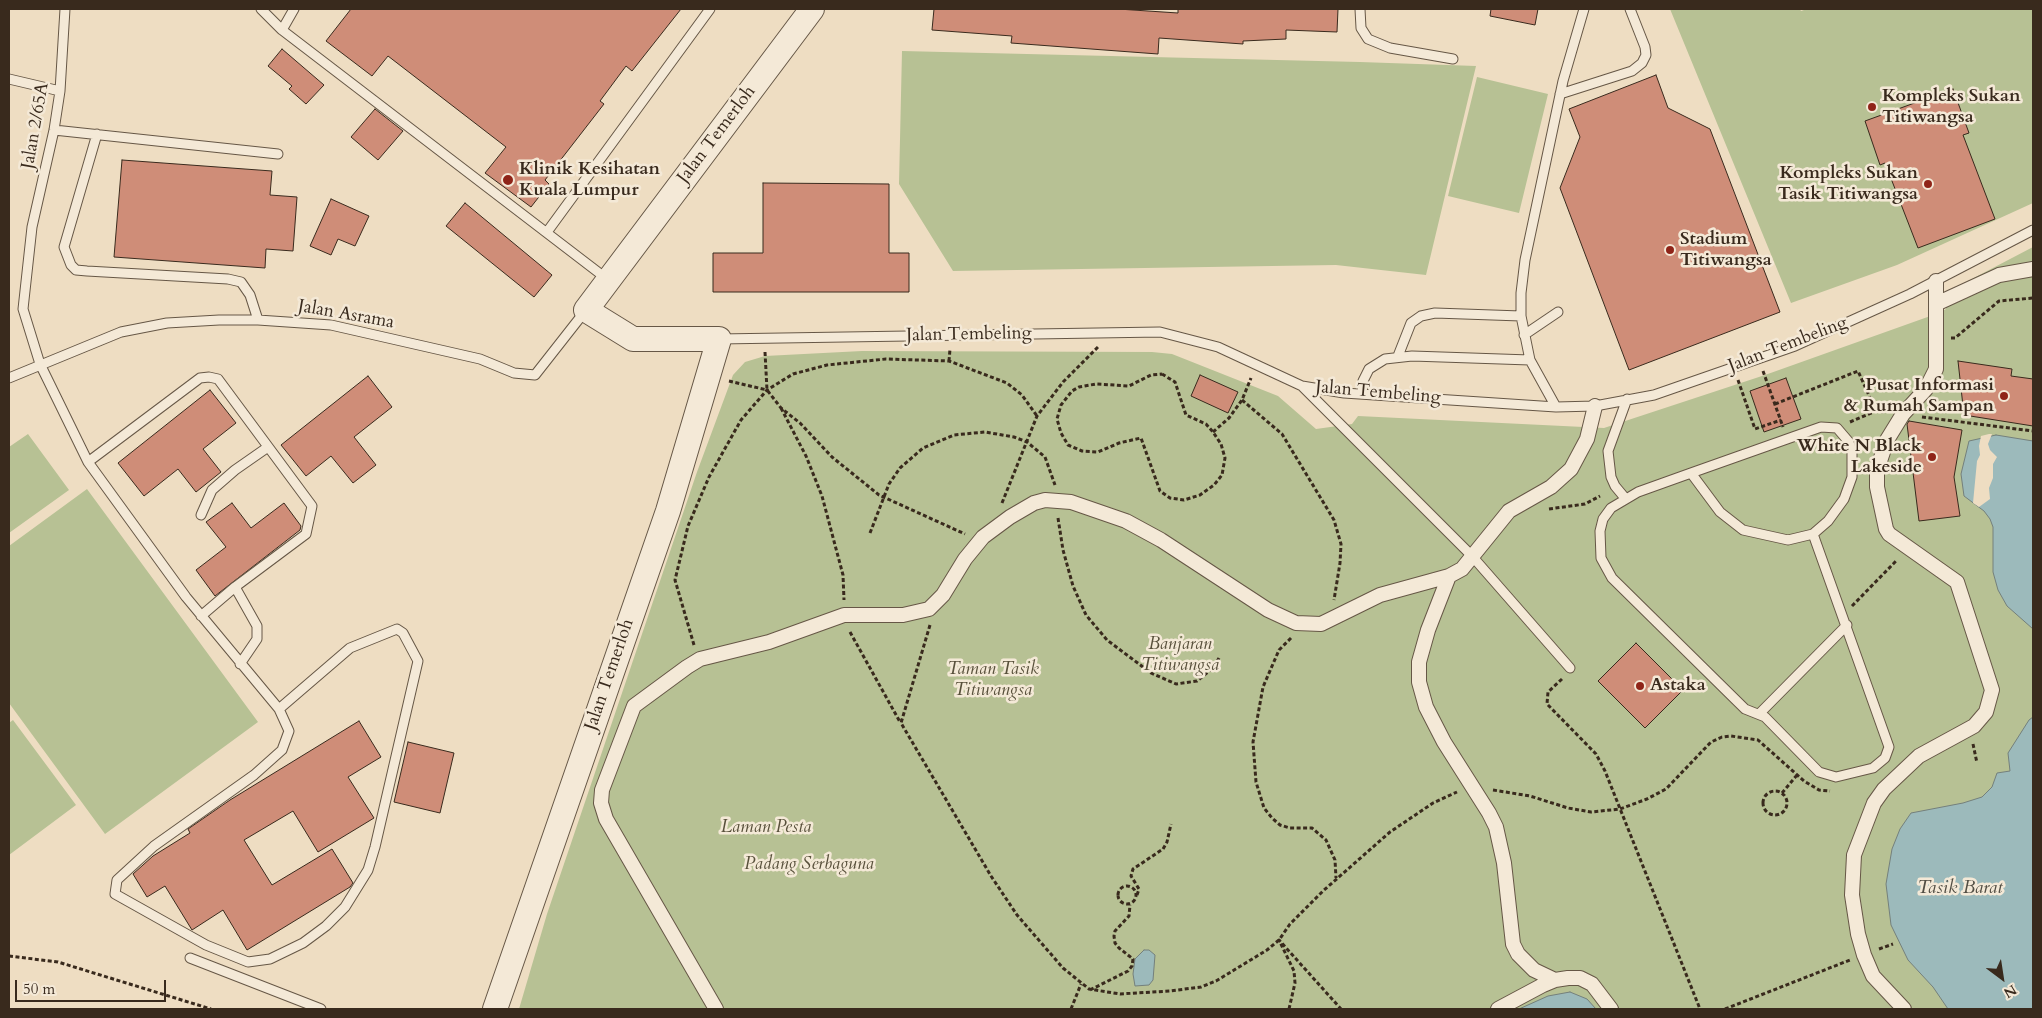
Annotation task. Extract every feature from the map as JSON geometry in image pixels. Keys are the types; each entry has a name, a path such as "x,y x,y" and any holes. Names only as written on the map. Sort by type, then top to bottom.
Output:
{"street":[{"name":"Jalan Temerloh","path":"586,310 812,9"},
{"path":"1936,304 1999,275 2033,269"},
{"path":"1904,1009 1873,976 1864,955 1854,915 1852,875 1854,855 1874,804 1899,773 1919,756 1974,726 1986,712 1991,697 1991,682 1958,582 1886,529 1877,487 1880,457 1887,440 1903,414 1926,389 1936,369 1936,281"},
{"name":"Jalan Tembeling","path":"586,310 633,338 719,339"},
{"name":"Jalan Temerloh","path":"495,1009 668,511 719,339"},
{"path":"716,1009 606,819 601,803 602,790 634,706 700,659 769,642 842,615 915,614 929,610 937,603 965,559 989,533 1010,516 1034,503 1057,500 1104,512 1142,528 1284,619 1310,625 1326,622 1380,595 1449,576 1462,568 1500,520 1518,505 1550,487 1571,469 1587,439 1595,406"},
{"path":"1449,576 1428,630 1420,662 1419,682 1426,706 1444,742 1496,827 1504,862 1513,944 1518,954 1534,970 1555,980"},
{"path":"1498,1009 1526,993 1555,980 1580,978 1592,984 1600,992 1611,1009"}],"lane":[{"name":"Jalan 2/65A","path":"64,9 60,91 54,130 32,227 23,309 40,364 88,462 201,616 279,709 289,731 282,750 254,775 154,846 117,880 114,888 115,894 206,945 248,962 270,959 303,943 326,926 345,907 368,870 375,848 418,661 403,633 397,629 350,648 279,709"},
{"path":"260,9 282,30 608,280"},
{"path":"282,30 294,9"},
{"path":"547,232 710,9"},
{"path":"1360,9 1361,28 1368,40 1390,48 1453,59"},
{"path":"1556,407 1530,360 1524,336 1521,316 1524,260 1560,94 1584,9"},
{"path":"1560,94 1632,71 1642,63 1646,55 1645,47 1630,9"},
{"path":"9,79 60,91"},
{"path":"54,130 278,154"},
{"path":"97,134 64,247 71,265 76,270 228,279 241,282 250,295 258,320"},
{"name":"Jalan Tembeling","path":"719,339 1160,332 1218,347 1302,386 1362,394 1556,407 1595,406 1654,394 1795,346 1936,281 2033,230"},
{"name":"Jalan Asrama","path":"9,378 40,364 130,330 167,323 258,320 331,325 480,359 514,374 535,375 586,310"},
{"path":"1524,336 1558,312"},
{"path":"1398,356 1411,323 1421,316 1435,313 1521,316"},
{"path":"1362,394 1363,381 1369,369 1385,358 1398,356 1530,360"},
{"path":"88,462 200,378 209,377 218,379 312,506 311,518 306,534 235,587 201,616"},
{"path":"1302,386 1472,556 1568,671"},
{"path":"1625,498 1615,486 1609,466 1608,452 1627,399"},
{"path":"1691,473 1720,512 1743,530 1788,540 1813,534 1828,521 1844,499 1852,478 1852,453 1849,442 1837,428 1821,427 1691,473 1625,498 1610,508 1603,519 1599,545 1605,568 1612,578 1745,709 1759,714 1771,722 1813,767 1826,776 1836,777 1873,768 1888,753 1888,740 1813,534"},
{"path":"201,515 212,490 235,470 268,447"},
{"path":"235,587 257,626 256,639 240,664"},
{"path":"1759,714 1847,625"},
{"path":"190,958 321,1009"}],"path":[{"path":"1936,337 1955,338 1999,301 2033,298"},
{"path":"949,361 950,346"},
{"path":"765,350 767,390 781,408 851,473 884,497 952,530 989,533 1037,416 1063,382 1099,346"},
{"path":"700,659 683,610 675,580 675,572 688,526 709,477 741,420 767,390 793,374 827,365 886,359 949,361 1007,383 1022,395 1037,416"},
{"path":"1762,368 1787,439"},
{"path":"1775,404 1858,371 1876,411"},
{"path":"1162,374 1175,382 1186,415 1206,424 1214,432 1221,444 1225,458 1222,475 1200,495 1176,499 1164,495 1160,491 1141,438 1119,443 1098,452 1082,451 1068,445 1061,433 1057,420 1060,405 1072,391 1079,387 1096,384 1128,386 1152,375 1162,374"},
{"path":"1214,432 1229,418 1242,400 1251,377"},
{"path":"1736,377 1755,429 1781,420"},
{"path":"722,380 767,390"},
{"path":"1242,400 1282,434 1334,520 1341,544 1340,564 1326,622 1289,640 1272,661 1256,716 1252,756 1256,782 1264,808 1280,825 1290,828 1312,828 1320,832 1326,840 1335,860 1336,878"},
{"path":"781,408 806,456 829,520 843,575 845,595 842,615 901,723 991,876 1017,915 1052,956 1081,984 1090,990 1120,994 1201,987 1237,968 1279,940 1290,924 1336,878 1390,832 1433,803 1460,791 1474,789 1530,796 1568,808 1591,812 1620,809 1652,797 1666,789 1711,742 1722,737 1758,740 1797,775 1818,790 1837,792"},
{"path":"1837,428 1876,411 2033,431"},
{"path":"870,533 884,497 900,468 910,458 938,441 971,432 985,432 1014,437 1026,442 1045,457 1050,467 1057,500 1063,550 1070,578 1086,615 1107,640 1150,673 1176,684 1188,683 1202,678 1214,667 1219,658"},
{"path":"1518,505 1556,509 1585,504 1606,494 1615,486"},
{"path":"1843,615 1910,548"},
{"path":"901,723 937,603"},
{"path":"1568,671 1548,692 1547,704 1596,754 1700,1009"},
{"path":"1782,793 1797,775"},
{"path":"1772,791 1782,793 1786,800 1786,808 1780,814 1768,812 1764,806 1766,796 1772,791"},
{"path":"1090,990 1128,971 1132,966 1133,959 1118,948 1115,943 1115,931 1129,916 1130,905 1135,901 1137,895 1139,888 1131,876 1133,869 1138,864 1157,854 1167,842 1171,824"},
{"path":"1130,905 1121,903 1118,897 1119,891 1124,887 1130,886 1137,895"},
{"path":"1279,940 1294,971 1295,983 1289,1009"},
{"path":"1279,940 1341,1009"},
{"path":"1725,1009 1893,944"},
{"path":"9,956 58,962 210,1009"},
{"path":"1071,1009 1081,984"}],"green space":[{"name":"Kompleks Sukan Titiwangsa","path":"1670,9 1800,9 1801,11 1807,9 2033,9 2033,203 1897,265 1791,303"},
{"path":"902,51 1476,66 1426,275 1336,265 953,271 899,184"},
{"path":"1477,77 1548,94 1519,213 1448,196"},
{"name":"Taman Tasik Titiwangsa","path":"2033,247 2033,1009 519,1009 547,914 697,472 733,375 745,362 765,356 862,351 1152,352 1172,354 1278,396 1316,429 1352,424 1358,416 1604,428 1765,375 1936,314 1946,309 1945,293"},
{"path":"28,434 69,490 9,533 9,447"},
{"path":"87,489 258,722 105,834 9,703 9,546"},
{"path":"13,720 76,805 9,855 9,723"}],"water":[{"path":"1996,435 2033,441 2033,629 2007,606 1998,590 1993,572 1993,527 1984,511 1964,496 1961,474 1969,441"},
{"name":"Tasik Barat","path":"2033,717 2033,1009 1948,1009 1933,987 1908,960 1891,925 1886,884 1892,849 1900,829 1911,813 1963,803 1982,797 1992,787 1997,773 2010,771 2008,753 2029,720"},
{"path":"1144,950 1149,950 1155,955 1153,980 1149,985 1135,986 1133,974 1135,959"},
{"path":"1570,992 1587,999 1596,1009 1519,1009 1548,996"}],"pier":[{"path":"1992,434 1988,444 1990,450 1997,457 1993,464 1993,478 1989,488 1990,499 1979,507 1973,503 1977,461 1980,455 1979,446 1981,436"}],"building":[{"path":"351,9 681,9 632,71 626,66 600,101 604,104 545,180 549,184 531,207 485,173 506,147 388,56 372,76 326,41"},
{"path":"934,9 1118,9 1178,13 1178,9 1338,9 1337,32 1286,30 1286,39 1243,41 1243,44 1159,38 1158,54 1011,43 1012,36 932,30"},
{"path":"1491,9 1538,9 1535,25 1490,16"},
{"path":"282,49 324,85 306,104 289,89 292,86 268,66"},
{"name":"Stadium Titiwangsa","path":"1656,75 1668,108 1710,129 1780,312 1629,370 1560,188 1580,137 1569,109"},
{"path":"1953,89 1969,133 1963,135 1995,219 1918,248 1885,163 1880,165 1865,121"},
{"path":"375,109 403,131 378,160 351,137"},
{"path":"122,160 272,171 270,195 297,197 293,251 266,249 265,268 114,257"},
{"path":"763,183 889,184 889,253 909,253 909,292 713,292 713,253 763,253"},
{"path":"331,199 369,216 355,246 338,239 331,255 310,246"},
{"path":"465,203 552,275 534,297 446,226"},
{"name":"Pusat Informasi & Rumah Sampan","path":"1958,361 2012,369 2011,376 2033,379 2033,426 1964,415"},
{"path":"1200,375 1238,392 1228,413 1191,396"},
{"path":"368,376 392,407 354,437 376,465 353,483 331,456 306,476 281,445"},
{"path":"1786,378 1801,419 1764,432 1750,391"},
{"path":"210,390 236,423 203,449 221,472 196,492 178,469 144,496 118,463"},
{"name":"White N Black Lakeside","path":"1909,421 1962,430 1954,477 1960,516 1919,521 1907,424"},
{"path":"232,503 251,528 284,503 301,526 300,530 215,596 196,570 226,547 206,522"},
{"name":"Astaka","path":"1636,643 1683,690 1645,728 1598,681"},
{"path":"359,721 381,757 348,777 374,818 318,852 293,811 244,840 272,885 332,849 353,883 350,887 247,950 223,910 192,930 165,886 147,897 133,874 153,856 190,833 188,829 230,800"},
{"path":"408,742 454,753 440,813 394,802"}],"place":[{"name":"Kompleks Sukan Titiwangsa","path":"1872,107"},
{"name":"Klinik Kesihatan Kuala Lumpur","path":"508,180"},
{"name":"Kompleks Sukan Tasik Titiwangsa","path":"1928,184"},
{"name":"Stadium Titiwangsa","path":"1670,250"},
{"name":"Pusat Informasi & Rumah Sampan","path":"2004,396"},
{"name":"White N Black Lakeside","path":"1932,457"},
{"name":"Astaka","path":"1640,686"}],"park label":[{"name":"Banjaran Titiwangsa","path":"1180,655"},
{"name":"Laman Pesta","path":"766,828"},
{"name":"Padang Serbaguna","path":"809,865"}]}
